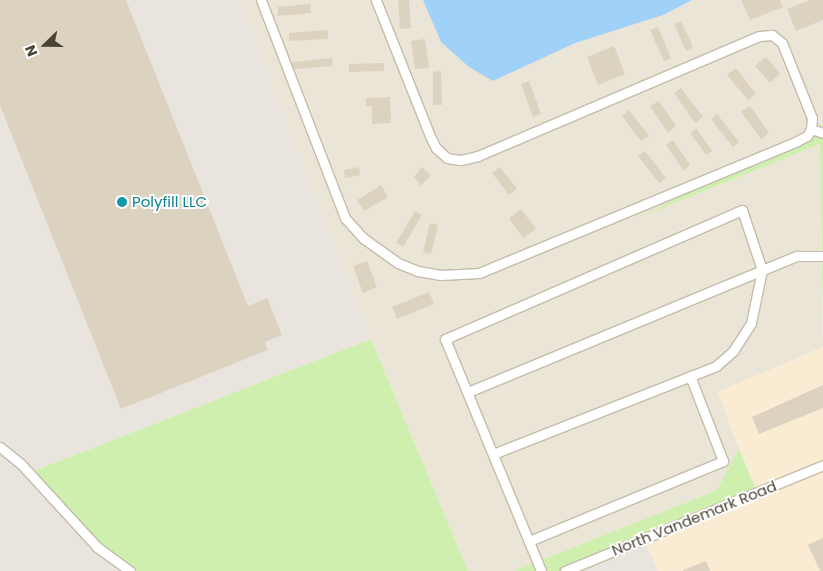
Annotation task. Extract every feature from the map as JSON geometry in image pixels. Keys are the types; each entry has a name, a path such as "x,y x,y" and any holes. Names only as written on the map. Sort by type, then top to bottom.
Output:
{"street":[{"path":"261,0 345,218 370,243 398,263 418,271 441,274 479,273 797,141 807,136 811,129 812,118 782,43 772,35 750,40 478,156 460,160 447,158 436,148 430,136 376,0"},
{"path":"811,129 823,133"},
{"path":"493,454 716,366 733,351 750,324 762,270 742,210 445,339 541,571"},
{"path":"468,392 797,256 823,256"},
{"path":"529,541 723,461 690,376"},
{"path":"0,447 22,464 97,547 130,571"},
{"name":"North Vandemark Road","path":"565,571 823,465"}],"shaded area":[{"path":"0,0 239,0 371,339 29,473 130,571 0,571"},
{"path":"239,0 823,0 823,133 647,214 820,144 823,347 718,392 739,448 717,490 514,571 468,571 371,339"},
{"path":"823,347 823,571 658,571 644,539 757,492 718,392"},
{"path":"644,539 658,571 565,571"}],"green space":[{"path":"823,124 823,323 820,144 640,217"},
{"path":"371,339 468,571 130,571 97,547 29,473"},
{"path":"739,448 757,492 565,571 514,571 717,490"}],"water":[{"path":"423,0 692,0 663,15 575,43 493,81 469,67 441,42"}],"building":[{"name":"Polyfill LLC","path":"0,0 126,0 248,306 267,298 282,335 265,342 268,350 121,409 0,105"},
{"path":"398,0 409,0 411,28 400,29"},
{"path":"741,0 780,0 783,7 750,20"},
{"path":"810,0 823,0 823,20 796,31 787,9"},
{"path":"310,4 311,13 278,16 278,7"},
{"path":"681,21 693,47 686,51 674,24"},
{"path":"658,27 671,58 664,61 650,30"},
{"path":"328,30 328,39 289,41 289,33"},
{"path":"425,39 429,68 415,69 411,41"},
{"path":"614,46 625,74 598,85 587,57"},
{"path":"766,57 780,74 770,83 755,66"},
{"path":"332,58 333,66 294,69 292,62"},
{"path":"384,63 384,71 349,72 349,64"},
{"path":"736,68 756,94 748,100 727,75"},
{"path":"441,71 442,105 433,105 433,72"},
{"path":"529,81 541,114 533,117 521,84"},
{"path":"681,88 703,117 695,123 674,93"},
{"path":"390,97 391,123 372,124 372,106 366,106 366,98"},
{"path":"659,101 676,126 668,133 650,106"},
{"path":"750,106 769,133 761,139 741,112"},
{"path":"629,110 649,136 641,141 622,116"},
{"path":"717,114 739,142 733,147 711,119"},
{"path":"696,128 712,151 706,155 690,133"},
{"path":"673,140 690,165 684,171 666,145"},
{"path":"645,151 666,178 659,183 638,156"},
{"path":"359,167 360,175 345,178 344,170"},
{"path":"422,167 431,175 421,186 414,177"},
{"path":"500,167 517,189 509,195 492,173"},
{"path":"381,185 388,197 364,211 357,200"},
{"path":"521,209 536,229 523,238 509,218"},
{"path":"415,211 422,215 403,247 396,243"},
{"path":"430,223 438,225 431,254 423,252"},
{"path":"367,261 377,287 363,293 353,266"},
{"path":"429,292 434,304 397,319 392,307"},
{"path":"823,385 823,408 759,434 752,417"},
{"path":"823,538 823,571 820,571 808,545"},
{"path":"706,561 710,571 683,571 683,570"}],"place":[{"name":"Polyfill LLC","path":"122,202"}]}
